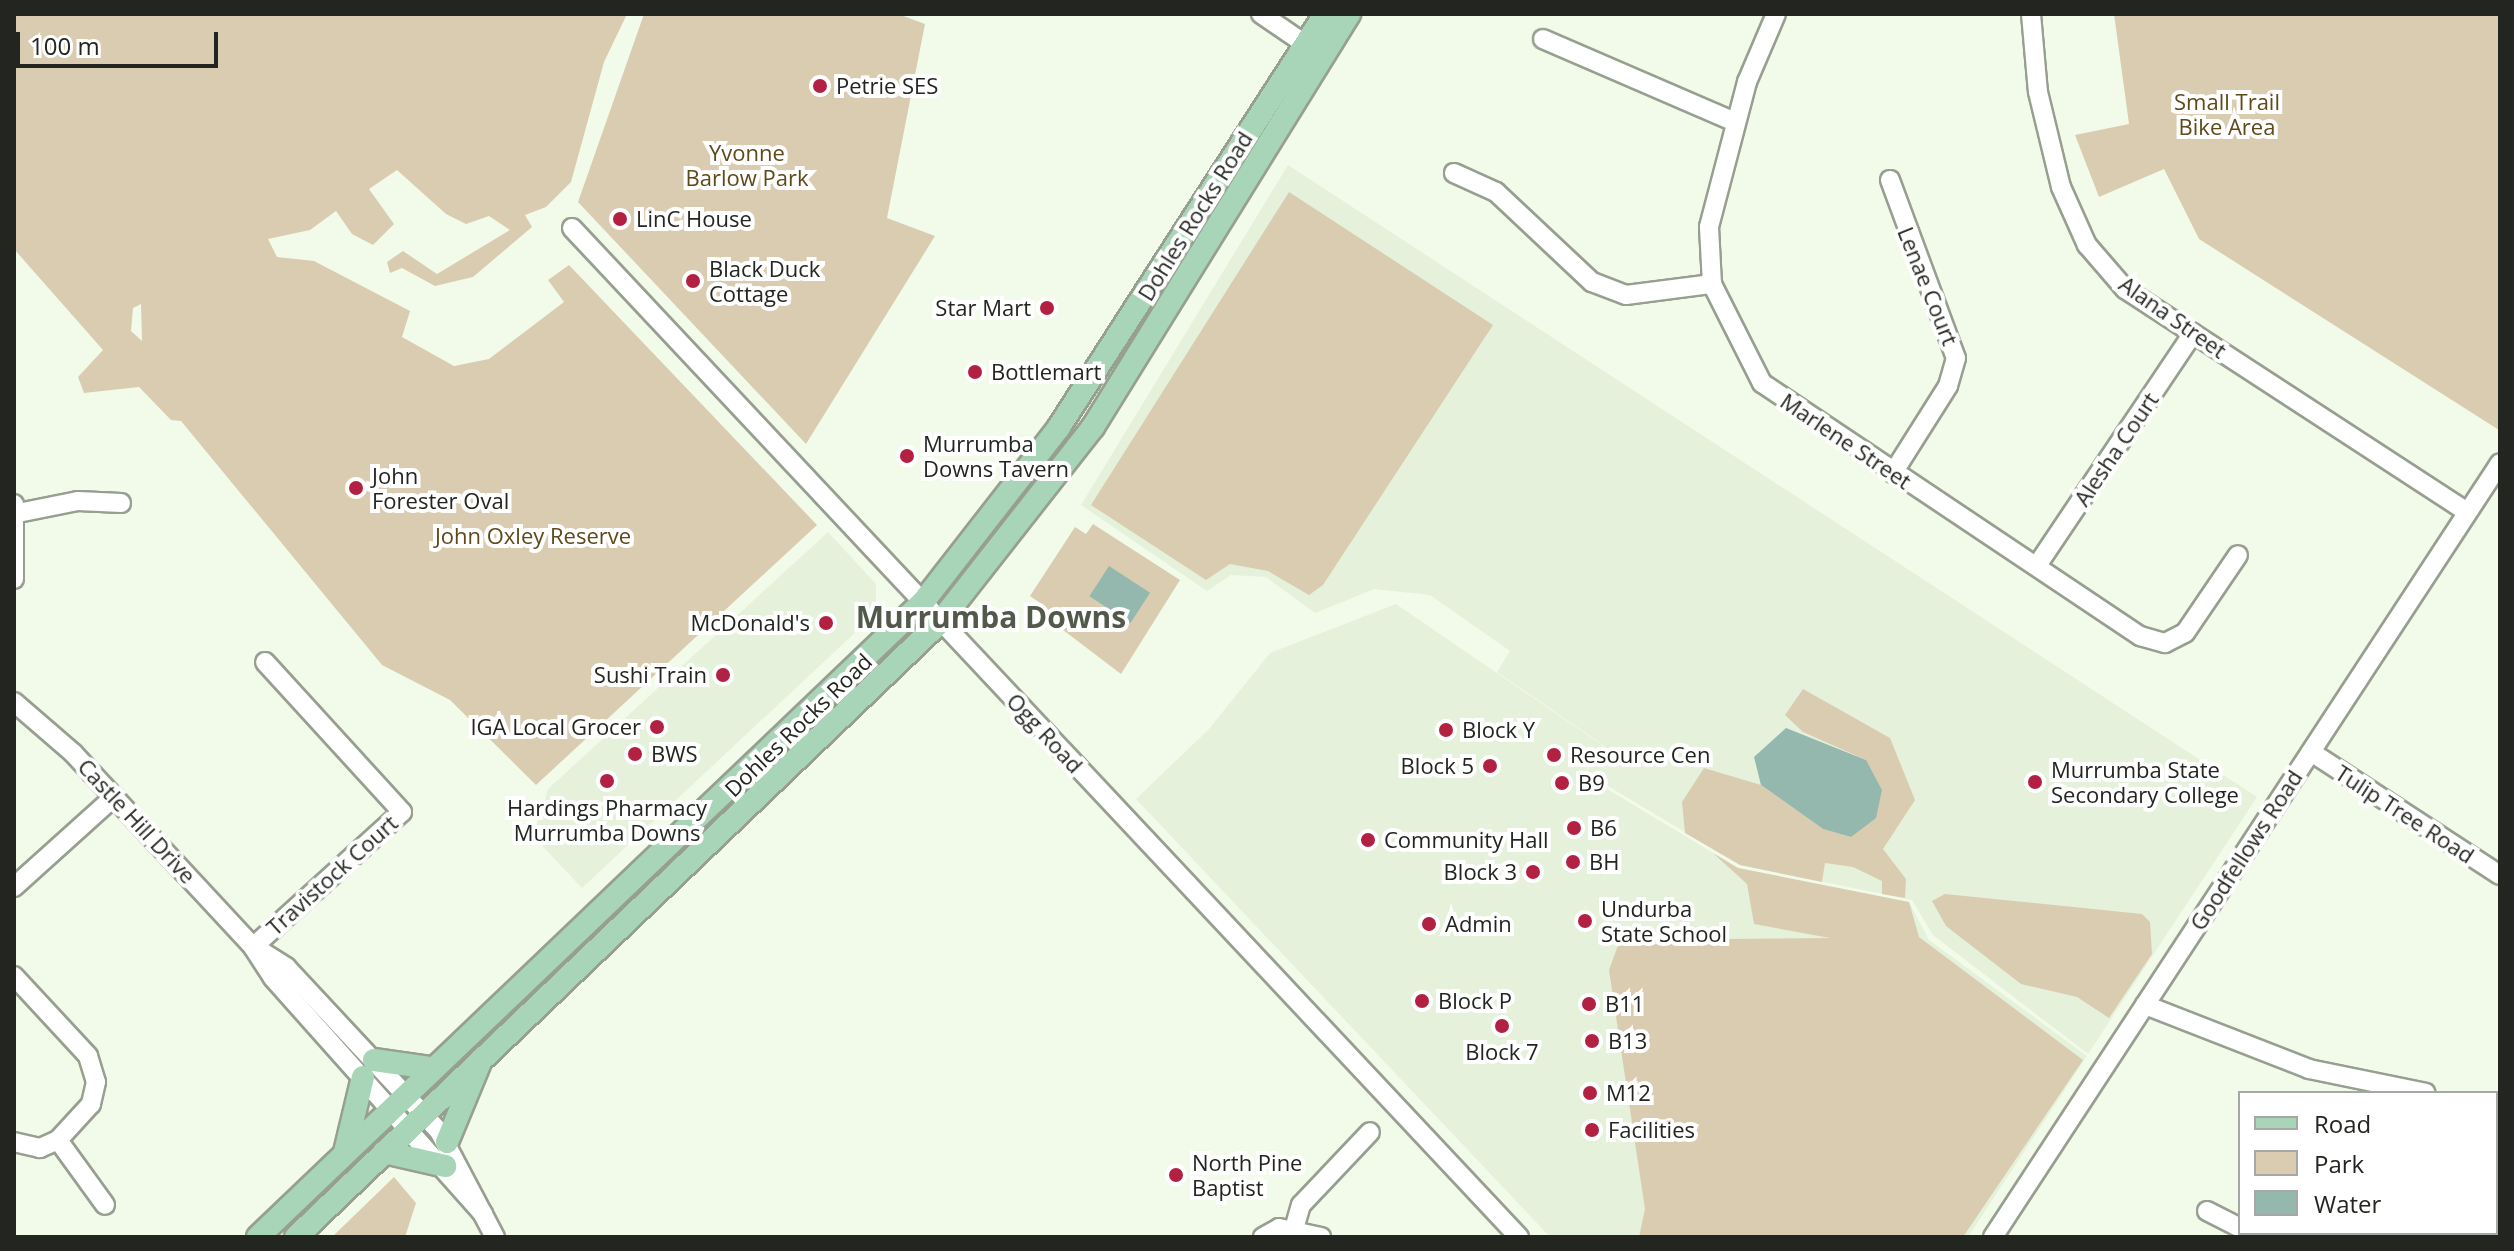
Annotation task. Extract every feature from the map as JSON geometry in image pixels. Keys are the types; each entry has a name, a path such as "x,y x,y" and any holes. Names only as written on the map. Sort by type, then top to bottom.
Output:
{"main road":[{"name":"Dohles Rocks Road","path":"258,1237 398,1099 923,602 1059,427 1325,14"},
{"name":"Dohles Rocks Road","path":"296,1237 483,1055 940,622 1093,427 1349,14"},
{"path":"447,1142 483,1055"},
{"path":"345,1152 369,1068 431,1068"},
{"path":"384,1152 445,1166"}],"street":[{"path":"1261,14 1305,44"},
{"name":"Marlene Street","path":"1776,14 1735,122 1709,227 1712,284 1762,383 1893,473 2038,564 2140,636 2165,643 2185,633 2238,555"},
{"name":"Alana Street","path":"2031,14 2038,92 2061,187 2087,245 2125,289 2467,512"},
{"path":"1543,39 1735,122"},
{"path":"1454,173 1496,192 1592,282 1626,295 1712,284"},
{"name":"Lenae Court","path":"1890,180 1956,358 1948,386 1893,473"},
{"name":"Ogg Road","path":"572,228 1519,1237"},
{"name":"Alesha Court","path":"2038,564 2193,333"},
{"name":"Goodfellows Road","path":"1993,1237 2500,463"},
{"path":"14,579 16,509 78,501 121,503"},
{"name":"Travistock Court","path":"253,947 402,812 265,662"},
{"name":"Castle Hill Drive","path":"14,702 114,797 253,947 273,978 369,1068 417,1120"},
{"name":"Tulip Tree Road","path":"2311,752 2500,875"},
{"path":"14,887 114,797"},
{"path":"14,976 95,1072 91,1104 58,1140 40,1148 14,1142"},
{"path":"2145,1005 2309,1069 2416,1091"},
{"path":"417,1120 447,1142 495,1237"},
{"path":"417,1120 445,1166 483,1214"},
{"path":"1294,1229 1301,1205 1370,1132"},
{"path":"58,1140 105,1205"},
{"path":"2207,1211 2238,1227"},
{"path":"1263,1237 1294,1229 1321,1237"}],"shaded area":[{"name":"Murrumba State Secondary College","path":"1288,165 2257,797 2088,1054 1933,935 1912,900 1740,865 1586,773 1603,745 1497,672 1510,651 1430,595 1374,589 1315,613 1266,577 1231,575 1207,591 1081,505"},
{"path":"828,532 876,584 876,613 582,888 533,836 548,789"},
{"name":"Undurba State School","path":"1396,604 1602,745 1584,775 1738,868 1909,902 1929,940 2087,1056 1968,1237 1550,1237 1136,799 1209,729 1270,653"}],"green space":[{"name":"John Oxley Reserve","path":"14,14 627,14 604,62 571,182 546,207 525,215 532,227 473,277 435,286 402,268 390,273 387,262 403,251 437,274 510,230 489,216 466,224 446,214 397,170 369,189 394,224 373,245 352,234 336,211 310,230 268,239 277,257 314,261 410,311 402,337 454,366 489,359 564,302 548,280 569,265 817,525 536,785 450,700 382,665 181,421 171,420 139,387 84,393 78,377 103,350 14,249","holes":["141,304 142,341 131,331 133,308"]},
{"name":"Yvonne Barlow Park","path":"644,14 898,14 925,24 887,218 935,236 806,444 578,202"},
{"name":"Small Trail Bike Area","path":"2114,14 2500,14 2499,430 2199,239 2164,169 2099,197 2075,135 2129,124"},
{"path":"1289,192 1493,325 1323,585 1309,595 1268,571 1230,564 1206,580 1091,505"},
{"path":"1093,524 1180,580 1121,674 1042,614 1046,607 1030,596 1075,527 1086,534"},
{"path":"1803,689 1890,738 1915,800 1883,849 1906,879 1905,898 1882,894 1882,881 1853,867 1825,863 1822,882 1740,865 1685,833 1682,802 1704,768 1761,785 1823,829 1851,837 1866,760 1803,732 1785,715"},
{"path":"1713,853 1738,868 1909,902 1919,937 2083,1060 1963,1237 1639,1237 1645,1209 1609,970 1620,940 1830,938 1754,924 1747,884"},
{"path":"1945,894 2142,914 2150,922 2152,954 2109,1018 2077,997 2021,984 1946,926 1932,901"},
{"path":"394,1177 416,1203 405,1237 332,1237"}],"water":[{"path":"1109,566 1150,593 1130,623 1089,596"},
{"path":"1786,728 1866,760 1882,790 1876,818 1851,837 1823,829 1761,785 1754,757"}],"place":[{"name":"Petrie SES","path":"820,86"},
{"name":"LinC House","path":"620,219"},
{"name":"Black Duck Cottage","path":"693,281"},
{"name":"Star Mart","path":"1047,308"},
{"name":"Bottlemart","path":"975,372"},
{"name":"Murrumba Downs Tavern","path":"907,456"},
{"name":"John Forester Oval","path":"356,488"},
{"name":"McDonald's","path":"826,623"},
{"name":"Sushi Train","path":"723,675"},
{"name":"IGA Local Grocer","path":"657,727"},
{"name":"Block Y","path":"1446,730"},
{"name":"BWS","path":"635,754"},
{"name":"Resource Cen","path":"1554,755"},
{"name":"Block 5","path":"1490,766"},
{"name":"Hardings Pharmacy Murrumba Downs","path":"607,781"},
{"name":"Murrumba State Secondary College","path":"2035,782"},
{"name":"B9","path":"1562,783"},
{"name":"B6","path":"1574,828"},
{"name":"Community Hall","path":"1368,840"},
{"name":"BH","path":"1573,862"},
{"name":"Block 3","path":"1533,872"},
{"name":"Undurba State School","path":"1585,921"},
{"name":"Admin","path":"1429,924"},
{"name":"Block P","path":"1422,1001"},
{"name":"B11","path":"1589,1004"},
{"name":"Block 7","path":"1502,1026"},
{"name":"B13","path":"1592,1041"},
{"name":"M12","path":"1590,1093"},
{"name":"Facilities","path":"1592,1130"},
{"name":"North Pine Baptist","path":"1176,1175"}],"district":[{"name":"Murrumba Downs","path":"991,617"}]}
